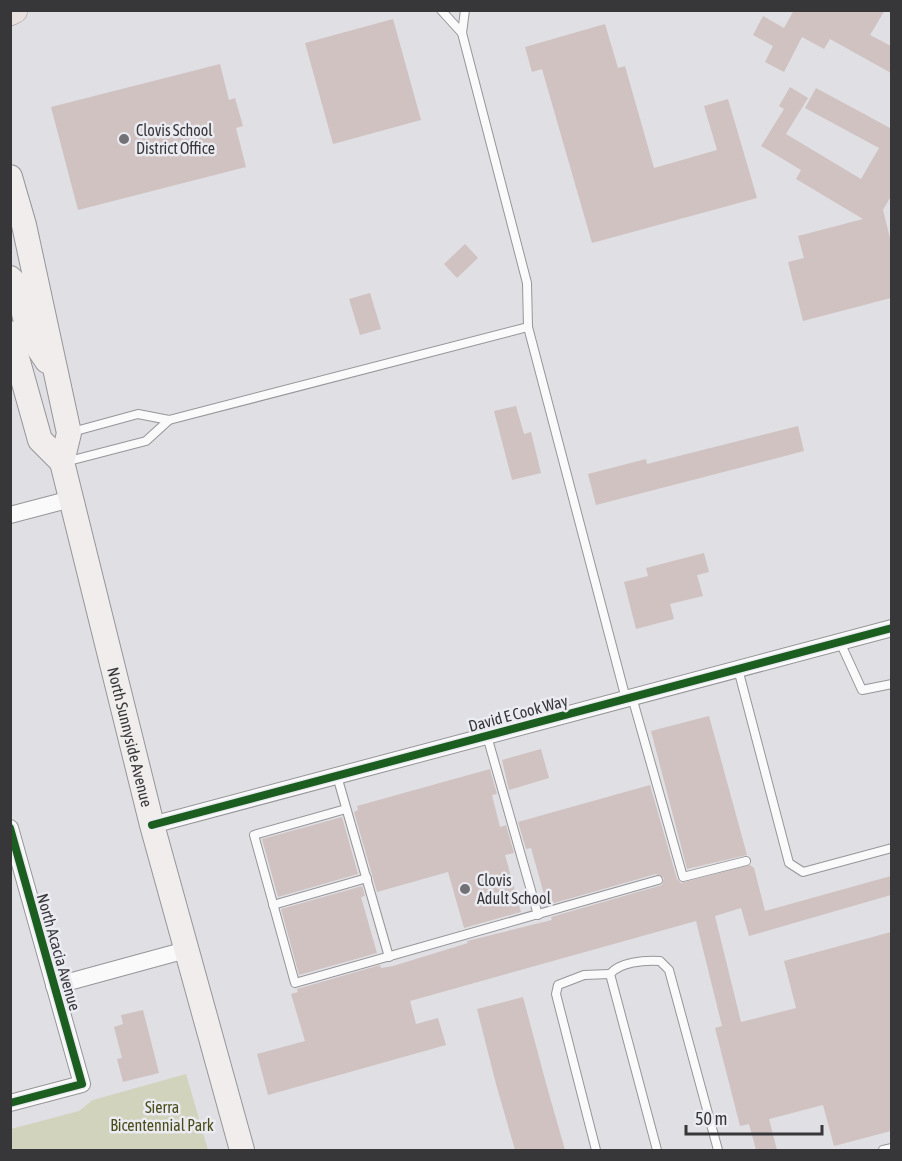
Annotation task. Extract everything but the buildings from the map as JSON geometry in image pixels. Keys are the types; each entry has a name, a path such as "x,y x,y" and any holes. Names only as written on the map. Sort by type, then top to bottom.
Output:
{"main road":[{"name":"North Sunnyside Avenue","path":"10,177 24,225 69,433 62,462 152,825 242,1150"},
{"path":"10,278 17,285 29,334 55,374"},
{"path":"10,333 40,440 62,462"}],"street":[{"path":"10,515 71,499"},
{"name":"David E Cook Way","path":"152,825 891,628"},
{"name":"North Acacia Avenue","path":"10,828 16,874 54,986 82,1084 10,1103"},
{"path":"54,986 186,950"}],"lane":[{"path":"441,10 462,33"},
{"path":"465,10 462,33 527,283 528,327 629,698 683,877 746,861"},
{"path":"69,433 138,414 169,420 528,327"},
{"path":"62,462 146,441 169,420"},
{"path":"840,642 862,690 891,684"},
{"path":"738,669 789,863 803,872 891,848"},
{"path":"487,736 538,915"},
{"path":"337,776 389,957"},
{"path":"346,809 254,835 295,983 658,880"},
{"path":"273,905 367,878"},
{"path":"596,1150 556,994 558,985 584,975 610,974 615,968 646,960 660,961 669,970 718,1150"},
{"path":"610,974 657,1150"},
{"path":"883,1150 891,1148"}],"green space":[{"name":"Sierra Bicentennial Park","path":"186,1074 208,1150 11,1150 11,1129 79,1111 93,1100"}],"cycle path":[{"path":"152,825 892,628"},
{"path":"10,828 82,1084 10,1103"}],"place":[{"name":"Clovis School District Office","path":"124,139"},
{"name":"Clovis Adult School","path":"465,889"}]}
